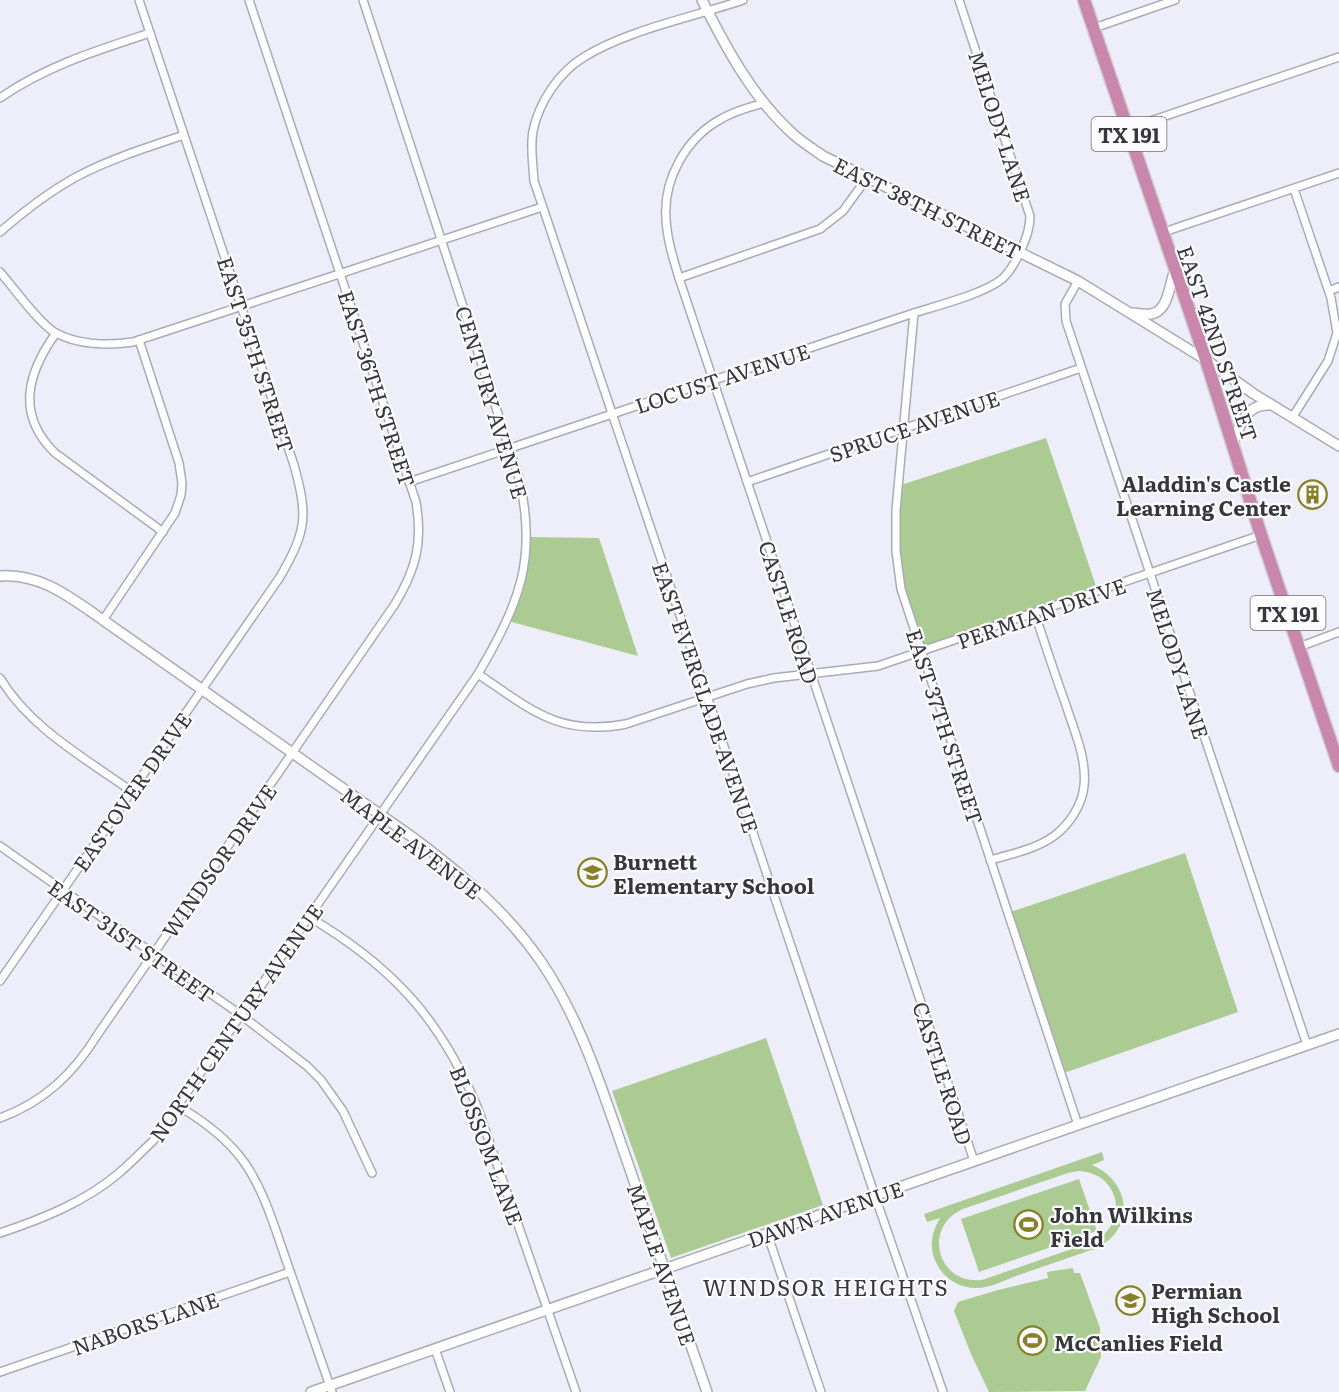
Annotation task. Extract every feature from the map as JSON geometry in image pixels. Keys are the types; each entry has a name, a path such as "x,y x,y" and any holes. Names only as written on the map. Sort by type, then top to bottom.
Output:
{"highway":[{"name":"EAST 42ND STREET","path":"1084,0 1161,233 1206,360 1299,647 1336,750 1339,766"}],"street":[{"name":"EAST 35TH STREET","path":"139,0 294,465 304,516 297,545 280,577 201,690"},
{"name":"EAST 36TH STREET","path":"249,0 410,482 420,532 412,574 395,604 291,754"},
{"name":"CENTURY AVENUE","path":"363,0 511,448 525,513 526,551 524,570 508,621 478,674 380,815"},
{"name":"EAST 38TH STREET","path":"702,0 748,80 764,103 794,135 823,156 1078,281 1339,446"},
{"name":"EAST EVERGLADE AVENUE","path":"743,0 605,45 581,58 554,84 541,108 533,130 534,181 874,1196 942,1392"},
{"name":"MELODY LANE","path":"958,0 1028,207 1030,226 1020,252"},
{"path":"1094,28 1175,0"},
{"path":"0,98 21,83 80,56 150,33"},
{"path":"1127,129 1339,57"},
{"name":"CASTLE ROAD","path":"764,103 729,115 708,127 688,147 676,166 668,194 666,218 671,252 974,1161"},
{"path":"0,232 19,216 75,178 129,153 184,135"},
{"path":"1161,233 1339,173"},
{"path":"679,278 820,229 843,211 867,178"},
{"path":"1292,418 1328,361 1337,333 1329,291 1294,189"},
{"path":"0,272 37,315 56,333 97,344 116,345 139,340 542,207"},
{"name":"LOCUST AVENUE","path":"410,482 974,292 1001,280 1012,267 1020,252"},
{"path":"1130,314 1150,314 1159,311 1166,300 1175,270"},
{"name":"MELODY LANE","path":"1078,281 1068,298 1065,311 1081,368 1307,1045"},
{"path":"1329,291 1339,287"},
{"name":"EAST 37TH STREET","path":"914,313 896,510 896,551 901,589 1078,1125"},
{"path":"56,333 37,363 31,385 32,411 37,429 56,453 163,532"},
{"path":"103,620 163,532 179,504 182,475 139,340"},
{"name":"SPRUCE AVENUE","path":"747,482 1081,368"},
{"path":"1233,445 1244,418 1250,410 1259,404 1271,405"},
{"name":"PERMIAN DRIVE","path":"478,674 547,718 566,725 606,728 626,724 747,684 774,678 878,666 1262,535"},
{"name":"MAPLE AVENUE","path":"0,576 18,576 41,581 103,620 443,860 489,900 519,933 546,970 570,1012 597,1074 707,1392"},
{"path":"990,860 1030,848 1053,837 1075,812 1083,792 1084,775 1080,749 1035,614"},
{"path":"1299,647 1339,632"},
{"path":"0,678 25,711 54,736 131,791"},
{"name":"EASTOVER DRIVE","path":"0,981 201,690"},
{"name":"WINDSOR DRIVE","path":"0,1118 17,1112 42,1098 65,1079 85,1056 291,754"},
{"name":"NORTH CENTURY AVENUE","path":"0,1233 74,1203 118,1174 153,1141 380,815"},
{"name":"EAST 31ST STREET","path":"0,846 299,1059 321,1080 343,1111 372,1173"},
{"name":"BLOSSOM LANE","path":"309,917 347,941 384,969 418,1004 446,1042 468,1083 478,1109 576,1392"},
{"name":"DAWN AVENUE","path":"311,1392 331,1389 435,1349 1339,1034"},
{"path":"178,1106 206,1124 243,1160 260,1190 331,1389"},
{"path":"767,1233 821,1392"},
{"name":"NABORS LANE","path":"0,1372 290,1272"},
{"path":"435,1349 450,1392"}],"green space":[{"path":"1046,438 1098,592 921,652 901,589 896,551 898,486"},
{"path":"526,537 599,538 638,656 508,621 515,603"},
{"path":"1185,853 1238,1012 1061,1074 1008,913"},
{"path":"766,1038 823,1205 671,1258 612,1091"},
{"path":"1102,1152 1104,1160 1092,1165 1115,1183 1124,1207 1117,1231 1108,1241 1094,1249 996,1284 976,1288 959,1284 949,1279 941,1271 932,1248 934,1230 940,1218 927,1222 924,1214","holes":["1079,1171 1093,1174 1112,1190 1116,1201 1116,1213 1112,1224 1104,1234 1092,1242 982,1280 967,1279 954,1274 945,1264 940,1253 939,1241 942,1228 950,1217 963,1209 1068,1173"]},
{"name":"John Wilkins Field","path":"1079,1179 1097,1231 979,1272 961,1219"},
{"name":"McCanlies Field","path":"1073,1268 1074,1273 1080,1273 1100,1328 1101,1357 1085,1391 989,1392 954,1311 958,1302 1048,1278 1047,1272"}],"place":[{"name":"Aladdin's Castle Learning Center","path":"1312,494"},
{"name":"Burnett Elementary School","path":"592,872"},
{"name":"John Wilkins Field","path":"1029,1225"},
{"name":"Permian High School","path":"1130,1301"},
{"name":"McCanlies Field","path":"1033,1341"}],"district":[{"name":"WINDSOR HEIGHTS","path":"826,1286"}]}
